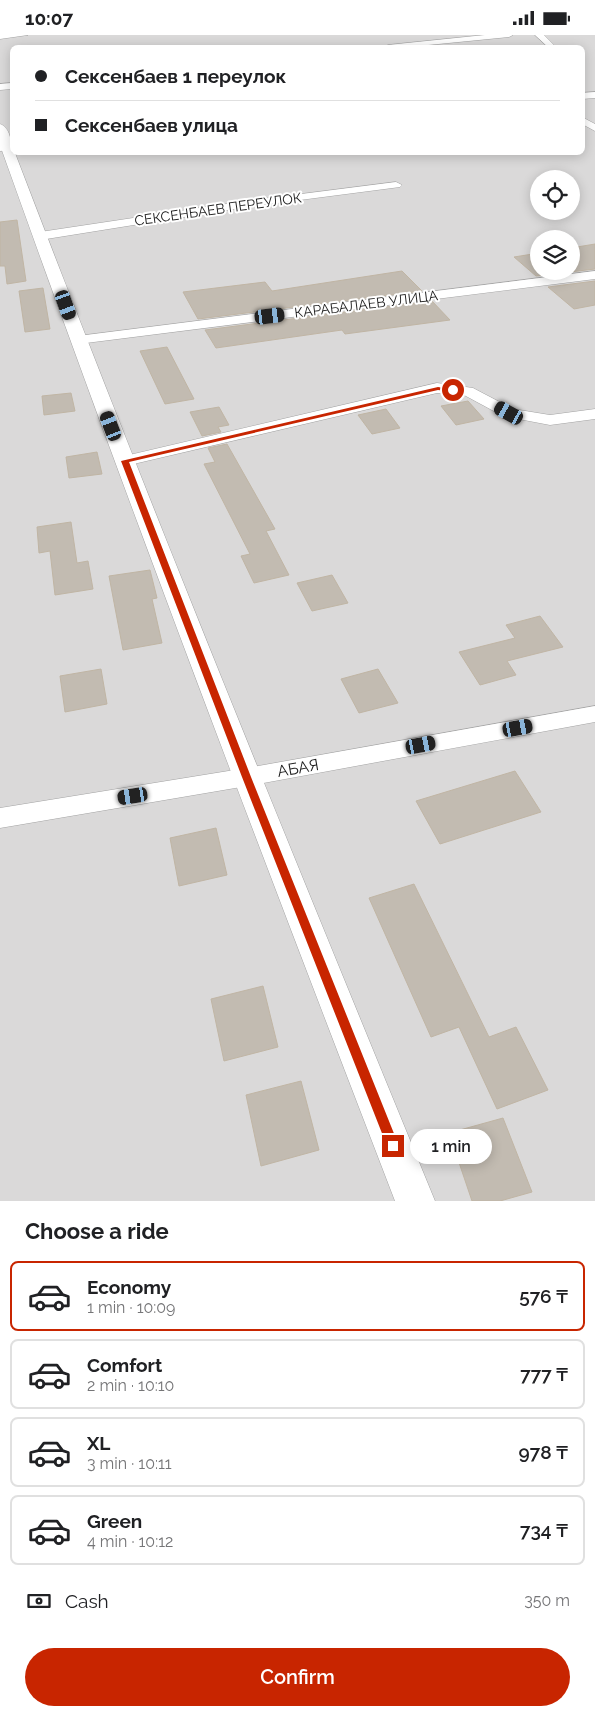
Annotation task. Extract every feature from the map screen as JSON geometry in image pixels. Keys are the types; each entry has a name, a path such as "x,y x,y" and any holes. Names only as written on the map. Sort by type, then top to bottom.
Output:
{"street":[{"path":"0,37 24,35"},
{"path":"408,45 509,35"},
{"path":"539,35 550,45"},
{"path":"5,143 78,340 246,777 415,1201"},
{"name":"СЕКСЕНБАЕВ ПЕРЕУЛОК","path":"40,236 246,204 396,185"},
{"name":"КАРАБАЛАЕВ УЛИЦА","path":"78,340 595,275"},
{"path":"125,461 438,388 468,391 509,413 550,420 595,414"},
{"name":"АБАЯ","path":"0,818 246,777 595,714"}],"shaded area":[{"path":"0,35 595,35 595,1201 0,1201"}],"building":[{"path":"17,220 26,281 7,284 5,266 0,266 0,222"},
{"path":"595,244 595,269 580,271 580,246"},
{"path":"530,254 530,271 514,257"},
{"path":"402,271 422,291 198,319 183,292 265,282 272,291"},
{"path":"595,281 595,305 574,309 548,287"},
{"path":"43,288 50,329 25,332 19,291"},
{"path":"432,301 450,320 345,334 342,330 216,348 205,330"},
{"path":"167,347 194,399 165,404 140,351"},
{"path":"71,393 75,411 44,415 42,396"},
{"path":"468,401 484,419 456,425 441,406"},
{"path":"219,407 229,425 218,427 221,432 202,436 190,412"},
{"path":"386,409 400,428 372,434 358,415"},
{"path":"227,444 275,529 266,531 289,575 254,583 241,556 250,554 204,464 215,462 208,448"},
{"path":"97,452 102,474 69,478 66,457"},
{"path":"71,522 77,563 88,561 93,589 55,595 50,551 39,553 37,527"},
{"path":"150,570 157,598 152,599 162,643 123,650 109,576"},
{"path":"332,575 348,603 312,611 297,583"},
{"path":"540,616 563,647 507,661 516,675 480,685 459,652 515,638 506,625"},
{"path":"101,669 107,704 65,712 60,676"},
{"path":"378,669 398,703 359,713 341,679"},
{"path":"515,771 541,812 440,844 416,801"},
{"path":"216,828 227,875 179,886 170,838"},
{"path":"414,884 489,1037 516,1027 548,1090 497,1109 459,1027 431,1037 369,898"},
{"path":"263,986 278,1047 224,1061 211,999"},
{"path":"301,1081 319,1150 261,1166 246,1095"},
{"path":"503,1118 532,1192 500,1201 472,1201 449,1133"}],"route":[{"path":"393,1146 246,777 125,461 295,423 438,388 453,390"}]}
